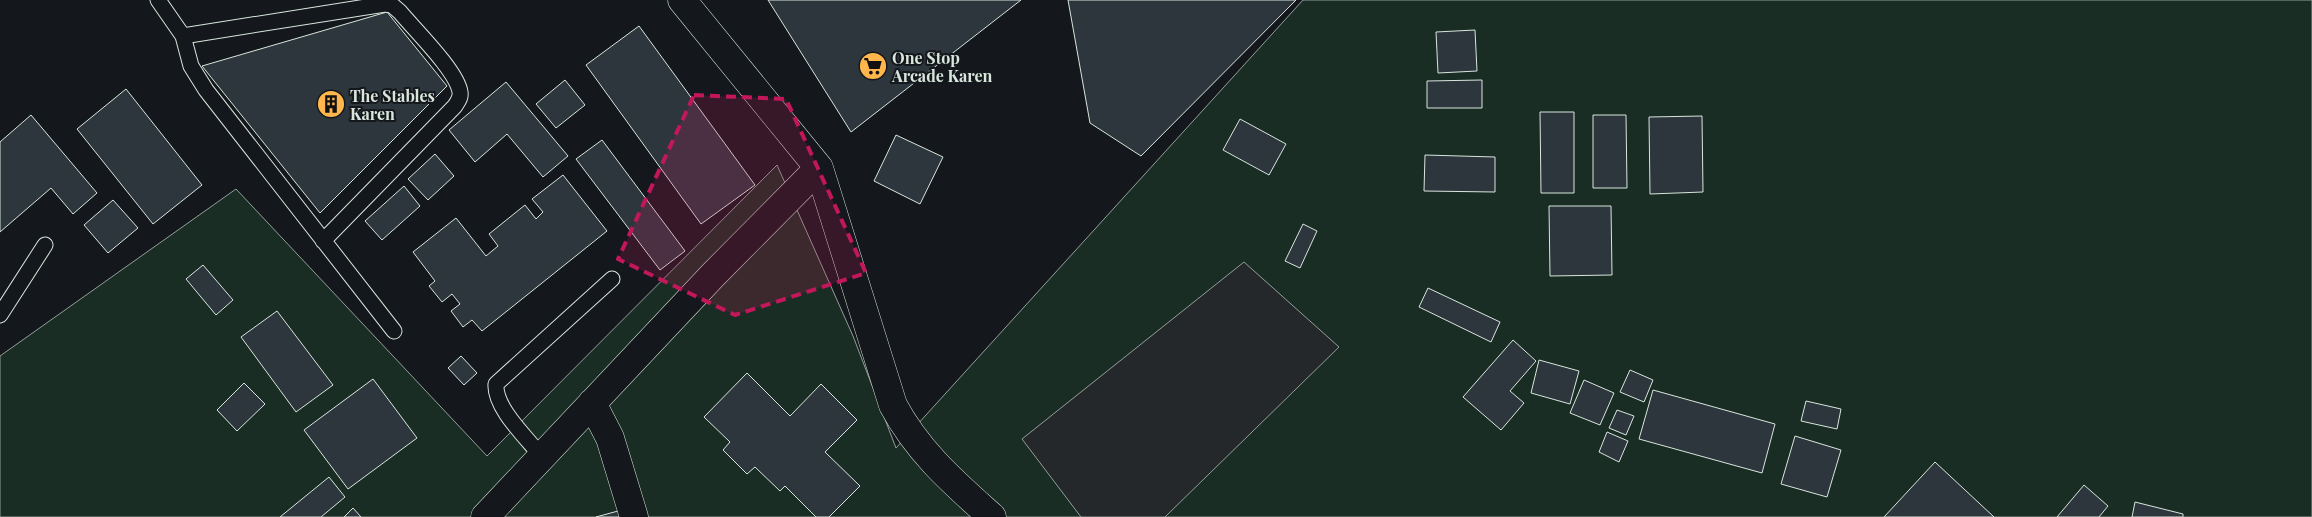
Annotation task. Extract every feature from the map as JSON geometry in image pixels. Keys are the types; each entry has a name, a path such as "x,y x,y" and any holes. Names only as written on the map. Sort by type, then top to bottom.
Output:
{"street":[{"path":"682,0 819,168 893,406 907,432 926,455 992,517"},
{"path":"485,517 713,275 819,168"},
{"path":"592,403 610,438 634,517"}],"lane":[{"path":"158,0 183,36 191,66 206,90 394,331"},
{"path":"183,36 386,4 392,5 400,12 452,74 460,90 460,99 455,106 323,241"},
{"path":"0,315 45,245"},
{"path":"542,457 501,406 495,391 496,384 612,279"}],"highlighted area":[{"path":"694,95 786,99 866,273 735,315 618,259"}],"green space":[{"path":"1303,0 2312,0 2312,517 0,517 0,356 236,189 487,456 777,165 853,336 896,448"}],"shaded area":[{"path":"1244,262 1339,347 1165,517 1081,517 1022,439"}],"building":[{"name":"One Stop Arcade Karen","path":"768,0 1021,0 851,132"},
{"path":"1068,0 1296,0 1141,156 1090,123"},
{"name":"The Stables Karen","path":"387,12 447,86 320,213 202,66"},
{"path":"639,26 755,185 701,224 586,65"},
{"path":"1475,30 1477,71 1438,73 1436,32"},
{"path":"565,80 585,105 556,128 536,104"},
{"path":"1482,80 1482,108 1427,108 1427,81"},
{"path":"506,82 568,156 543,177 507,134 475,162 449,130"},
{"path":"126,89 202,185 153,224 77,129"},
{"path":"1540,112 1574,112 1574,193 1541,193"},
{"path":"31,115 97,193 73,214 51,188 0,232 0,142"},
{"path":"1593,115 1626,115 1627,188 1593,188"},
{"path":"1702,116 1703,192 1650,194 1649,117"},
{"path":"1240,119 1286,144 1269,175 1223,150"},
{"path":"896,135 943,157 920,204 874,181"},
{"path":"602,140 685,251 660,270 576,159"},
{"path":"435,154 454,176 428,200 408,179"},
{"path":"1425,155 1495,157 1495,192 1424,191"},
{"path":"563,175 607,231 482,331 472,320 463,327 451,311 460,304 452,294 442,302 429,286 435,281 413,252 456,218 486,256 498,246 489,234 525,205 536,219 543,212 532,199"},
{"path":"404,186 420,206 382,240 365,221"},
{"path":"113,200 138,228 108,253 84,225"},
{"path":"1549,206 1611,206 1612,275 1550,276"},
{"path":"1303,224 1317,231 1300,268 1285,261"},
{"path":"203,265 233,300 216,315 186,279"},
{"path":"1428,288 1500,322 1491,342 1419,307"},
{"path":"277,311 333,385 296,412 241,337"},
{"path":"1513,340 1536,361 1510,391 1524,403 1501,430 1463,397"},
{"path":"461,356 477,373 464,385 448,368"},
{"path":"1539,360 1579,371 1570,404 1531,393"},
{"path":"1630,370 1653,380 1644,402 1620,392"},
{"path":"747,373 790,416 821,384 857,420 825,452 860,486 829,517 816,517 785,486 780,491 755,467 747,474 723,450 730,442 704,417"},
{"path":"373,379 417,438 348,489 304,430"},
{"path":"1584,380 1614,393 1600,425 1570,413"},
{"path":"244,383 265,404 237,431 217,410"},
{"path":"1653,390 1775,424 1762,473 1639,439"},
{"path":"1806,401 1841,409 1837,429 1801,421"},
{"path":"1617,410 1634,416 1626,435 1609,428"},
{"path":"1607,432 1628,441 1619,462 1599,452"},
{"path":"1795,436 1841,450 1827,497 1781,484"},
{"path":"1935,462 1994,517 1884,517"},
{"path":"329,477 345,497 321,517 280,517"},
{"path":"2084,485 2108,506 2099,517 2057,517"},
{"path":"2135,502 2183,514 2183,517 2132,517"},
{"path":"353,508 361,517 344,517"},
{"path":"629,508 631,517 596,517"}],"place":[{"name":"One Stop Arcade Karen","path":"873,66"},
{"name":"The Stables Karen","path":"331,104"}]}
